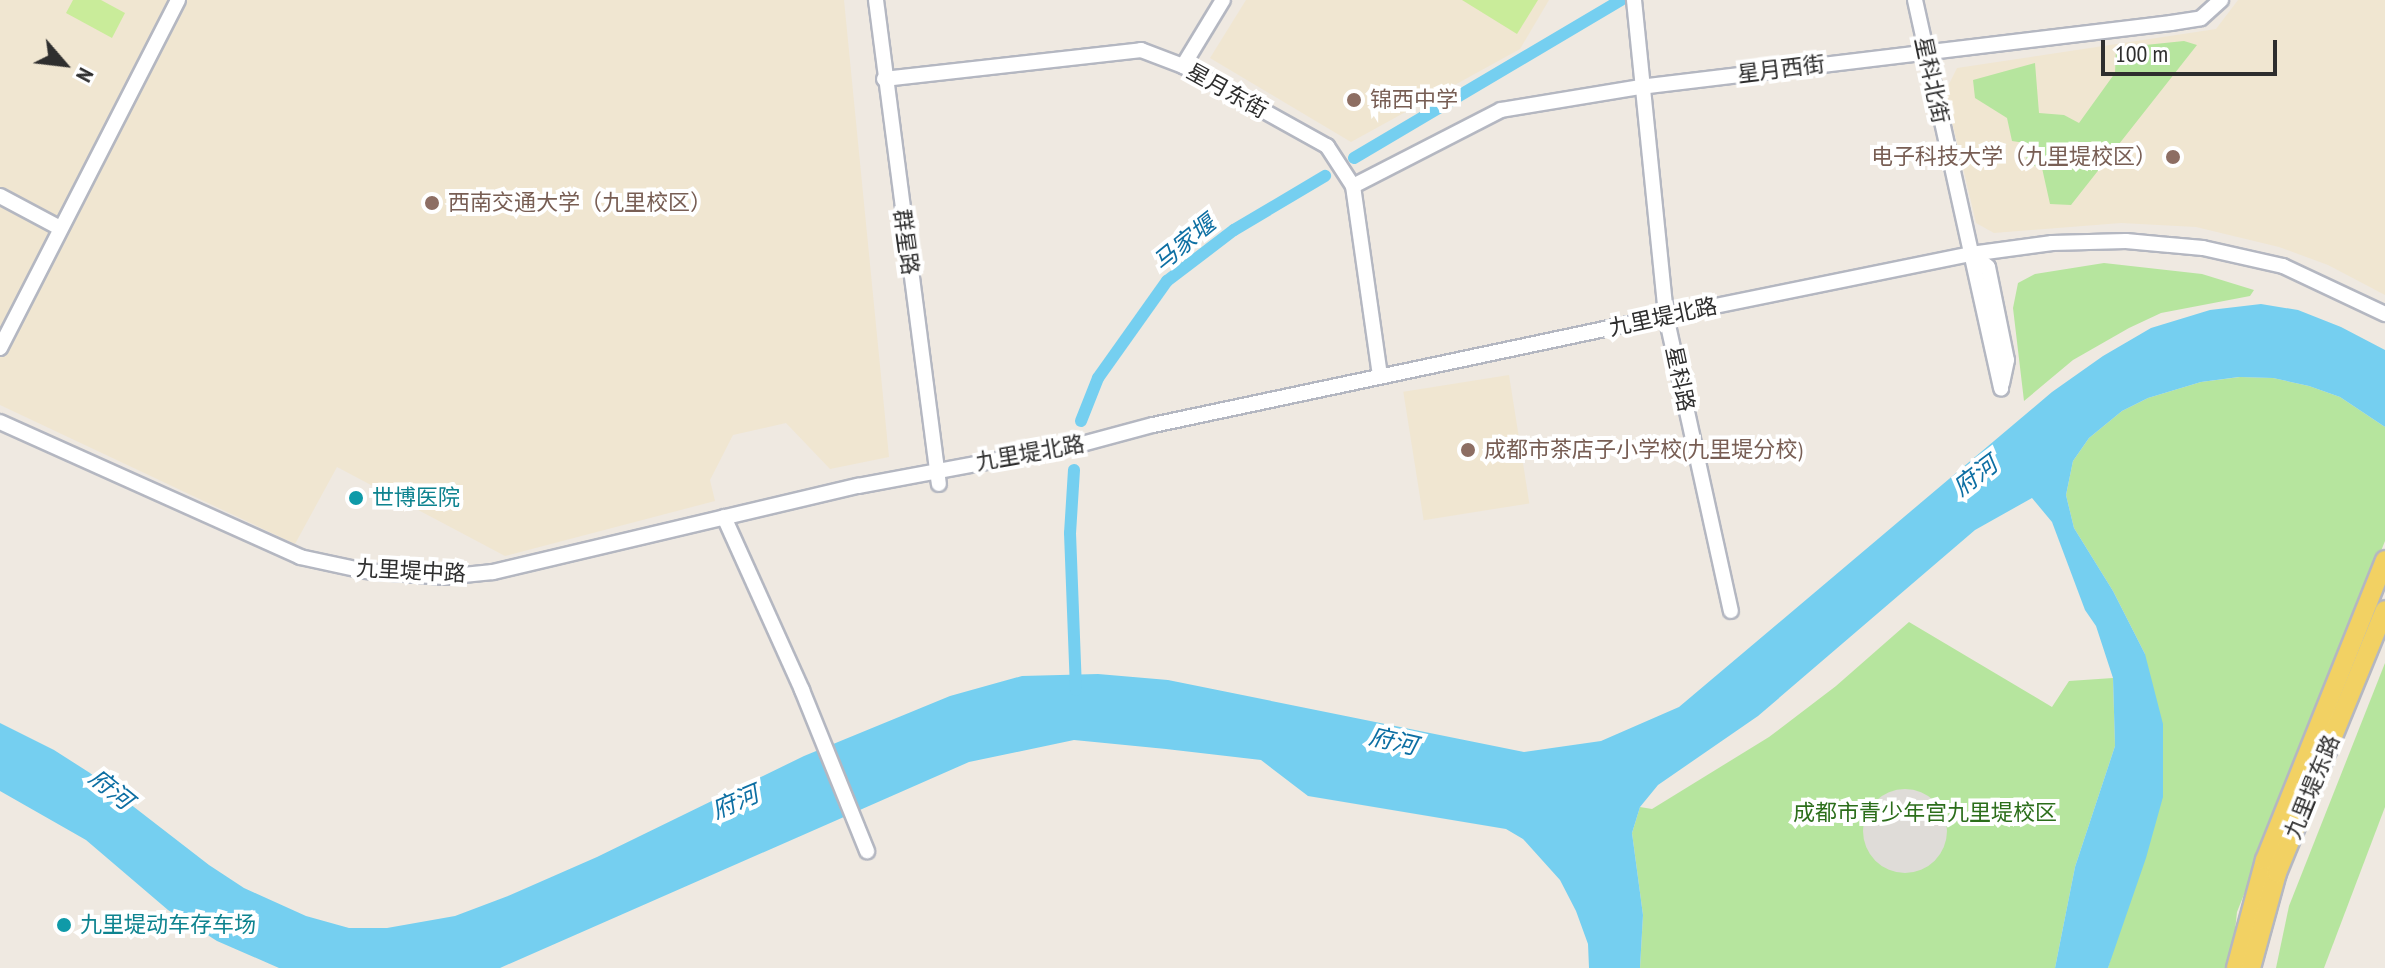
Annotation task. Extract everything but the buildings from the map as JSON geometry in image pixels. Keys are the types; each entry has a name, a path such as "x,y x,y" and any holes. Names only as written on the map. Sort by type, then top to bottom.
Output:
{"main road":[{"path":"2236,968 2265,860 2385,560"},
{"name":"九里堤东路","path":"2251,968 2277,873 2385,610"}],"street":[{"path":"0,348 178,0"},
{"name":"群星路","path":"876,0 938,477"},
{"path":"1183,66 1223,0"},
{"name":"星科路","path":"1634,0 1640,87 1666,316 1731,611"},
{"name":"星科北街","path":"1915,0 1925,51 2001,389 2007,360 1988,267 1971,254"},
{"name":"星月西街","path":"1353,186 1501,110 1640,87 2186,21 2201,18 2221,0"},
{"name":"星月东街","path":"884,79 1141,50 1183,66 1327,146 1353,186 1380,376"},
{"path":"0,196 60,228"},
{"name":"九里堤北路","path":"938,477 1153,425 1380,376 1971,254 2052,243 2126,241 2203,248 2283,266 2385,314"},
{"name":"九里堤中路","path":"0,422 259,542 300,557 365,571 444,577 493,572 724,517 938,477"},
{"path":"724,517 815,720 867,848"}],"shaded area":[{"name":"西南交通大学（九里校区）","path":"0,0 844,0 889,457 830,469 786,423 733,435 710,480 715,501 505,556 337,467 295,544 0,405"},
{"name":"锦西中学","path":"1246,0 1549,0 1520,49 1351,142 1210,58"},
{"name":"电子科技大学（九里堤校区）","path":"2238,0 2385,0 2385,295 2328,265 2279,247 2196,227 2121,223 1994,233 1976,223 1945,92 1957,68 2216,29"},
{"name":"成都市茶店子小学校(九里堤分校)","path":"1509,375 1529,503 1424,520 1403,392"},
{"path":"1897,789 1913,789 1929,796 1940,807 1947,831 1944,847 1935,861 1913,873 1897,873 1881,866 1870,855 1863,839 1863,823 1870,807 1881,796"}],"green space":[{"path":"73,0 101,0 125,13 112,38 66,13"},
{"path":"1462,0 1538,0 1517,34"},
{"path":"2184,41 2197,45 2071,205 2050,204 2042,168 2027,164 2025,143 2012,141 2007,118 1975,98 1973,80 2035,63 2039,113 2064,115 2079,123 2115,73 2116,48"},
{"path":"2104,263 2202,274 2254,290 2250,296 2161,313 2129,328 2073,360 2024,401 2013,308 2018,283 2035,274"},
{"path":"2240,377 2273,378 2309,386 2340,397 2385,427 2385,541 2237,912 2231,968 2108,968 2120,926 2145,654 2113,591 2074,528 2066,495 2073,461 2089,438 2122,411 2148,398 2201,382"},
{"name":"成都市青少年宫九里堤校区","path":"1909,622 2052,707 2069,681 2113,678 2115,746 2075,867 2055,968 1640,968 1643,915 1632,833 1640,807 1652,809 1769,737 1836,686"},
{"path":"2385,663 2385,807 2324,968 2276,968 2289,906"}],"water":[{"name":"府河","path":"2261,304 2298,310 2341,327 2385,350 2385,427 2340,397 2309,386 2273,378 2239,377 2201,382 2148,398 2122,411 2089,438 2073,461 2066,495 2074,528 2113,591 2145,654 2163,724 2163,797 2146,858 2108,968 2055,968 2075,867 2115,746 2113,678 2096,626 2085,610 2052,522 2032,498 1975,530 1758,716 1658,785 1640,807 1632,833 1643,915 1640,968 1589,968 1588,944 1560,880 1523,839 1506,829 1308,796 1261,760 1166,749 1074,740 969,762 500,968 279,968 217,941 168,910 86,840 0,791 0,723 54,750 90,773 209,865 244,888 306,916 349,928 387,928 455,916 508,896 597,857 804,756 950,696 1022,676 1098,674 1168,680 1524,752 1601,741 1679,707 2052,392 2103,356 2151,328 2210,310"}],"waterway":[{"name":"马家堰","path":"1354,158 1621,0"},
{"name":"马家堰","path":"1081,421 1098,378 1167,281 1234,230 1325,176"},
{"name":"马家堰","path":"1074,470 1070,533 1076,690"}],"place":[{"name":"锦西中学","path":"1354,100"},
{"name":"电子科技大学（九里堤校区）","path":"2173,157"},
{"name":"西南交通大学（九里校区）","path":"432,203"},
{"name":"成都市茶店子小学校(九里堤分校)","path":"1468,450"},
{"name":"世博医院","path":"356,498"},
{"name":"九里堤动车存车场","path":"64,925"}]}
